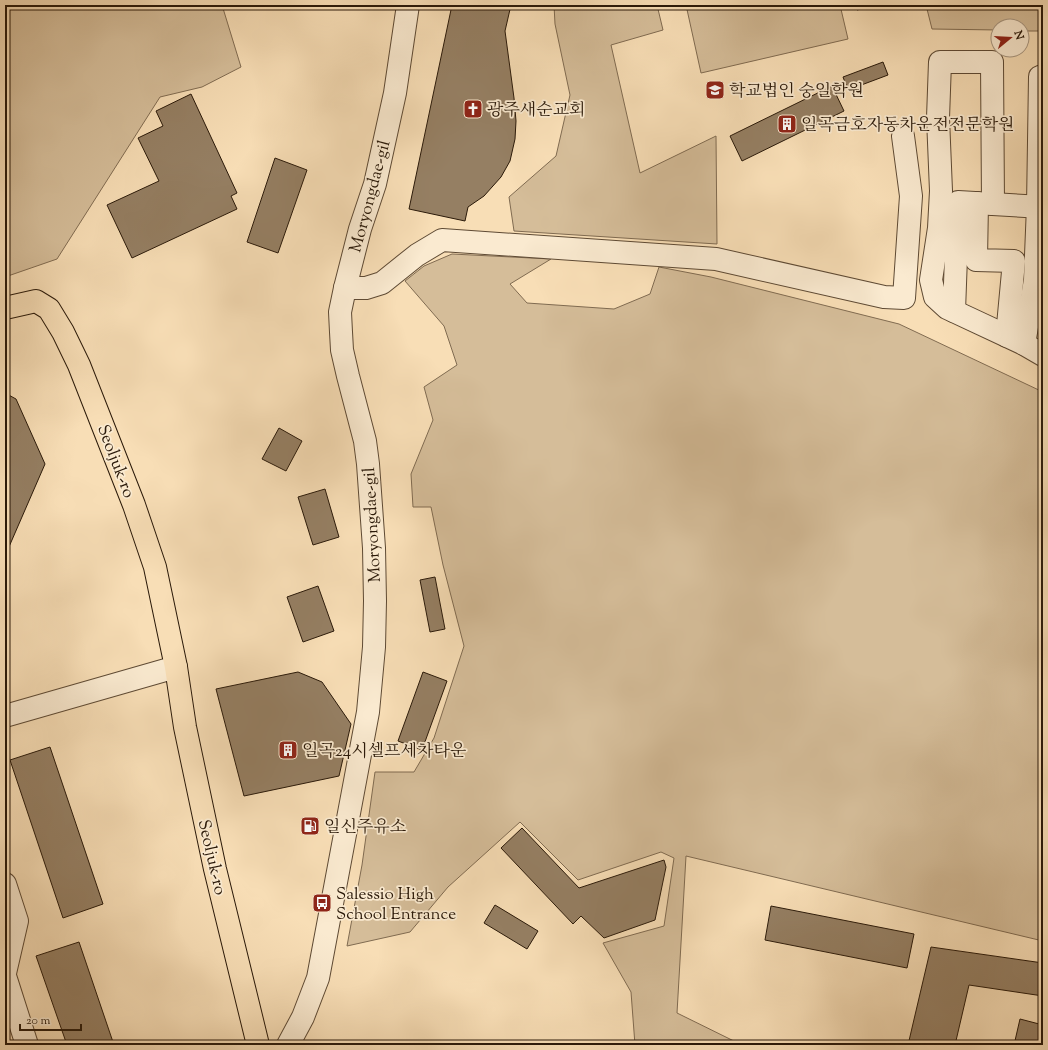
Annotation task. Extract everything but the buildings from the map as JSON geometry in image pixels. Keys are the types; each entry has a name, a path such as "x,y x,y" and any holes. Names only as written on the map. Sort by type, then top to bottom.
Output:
{"main road":[{"name":"Seoljuk-ro","path":"5,308 36,300 49,310 63,332 79,365 134,505 155,568 176,667 185,727 215,868 258,1045"}],"street":[{"name":"Moryongdae-gil","path":"288,1045 303,1017 318,978 368,712 374,647 374,548 365,441 342,350 340,312 360,229 375,184 395,93 408,5"},
{"path":"1015,340 1014,261 976,260 985,203 992,62 940,62 938,118 941,191 931,280 935,296 947,308 1043,355"},
{"path":"1015,340 1037,310 1039,284 1040,207 1040,77 1043,76"},
{"path":"902,136 911,196 904,298"},
{"path":"954,311 958,202 1040,207"},
{"path":"345,288 366,288 382,283 417,255 442,240 716,259 884,297 921,299 935,296"},
{"path":"5,716 176,667"},
{"path":"5,884 16,921 5,973"},
{"path":"5,976 27,1045"}],"shaded area":[{"path":"5,5 222,5 241,67 202,87 160,97 57,259 5,277"},
{"path":"554,5 657,5 663,30 611,45 640,173 716,136 717,244 514,231 509,197 556,156 570,95 555,24"},
{"path":"686,5 840,5 848,39 701,73"},
{"path":"926,5 1043,5 1043,31 1030,31 1030,18 990,18 990,30 932,29"},
{"path":"452,254 551,259 510,284 527,303 614,309 650,294 659,267 711,277 899,324 1043,392 1043,941 686,856 677,1013 742,1045 635,1045 631,992 603,943 664,926 674,858 661,852 578,880 520,822 448,887 410,932 347,946 362,865 375,772 414,772 434,738 464,646 443,565 431,507 413,507 411,474 433,420 424,387 457,365 444,326 405,281 424,266"}],"place":[{"name":"학교법인 숭일학원","path":"715,90"},
{"name":"광주새순교회","path":"473,109"},
{"name":"일곡금호자동차운전전문학원","path":"787,124"},
{"name":"일곡24시셀프세차타운","path":"288,750"},
{"name":"일신주유소","path":"310,826"},
{"name":"Salessio High School Entrance","path":"322,903"}]}
